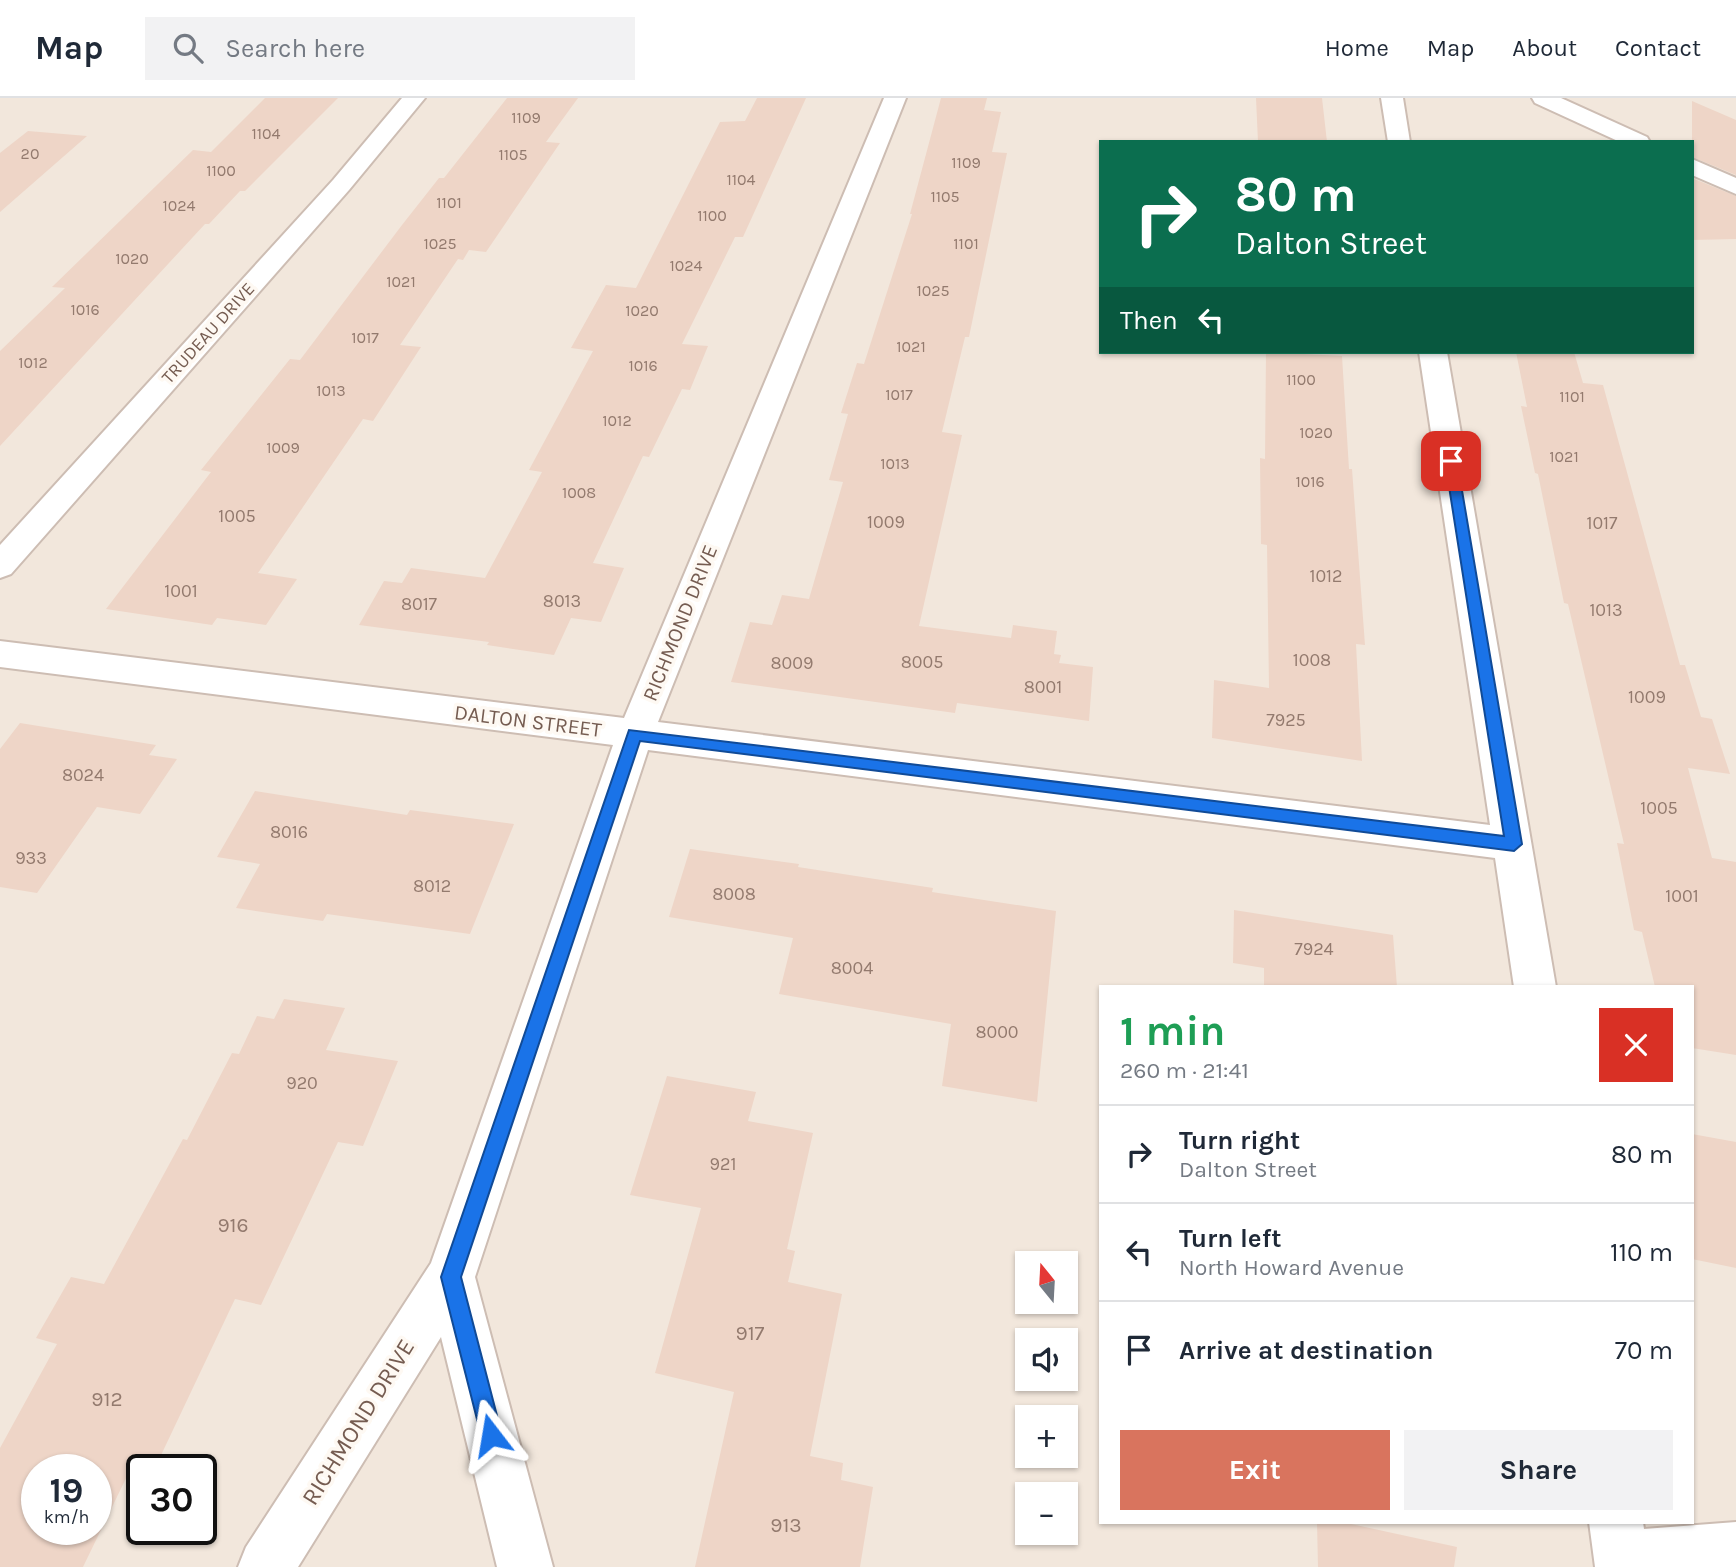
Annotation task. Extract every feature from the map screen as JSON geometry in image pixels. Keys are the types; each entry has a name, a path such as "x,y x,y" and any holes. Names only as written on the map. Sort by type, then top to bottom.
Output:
{"street":[{"name":"TRUDEAU DRIVE","path":"0,566 332,195 414,98"},
{"name":"RICHMOND DRIVE","path":"266,1567 451,1277 635,734 895,98"},
{"path":"1392,98 1399,140"},
{"path":"1543,98 1635,140"},
{"path":"1694,167 1736,187"},
{"path":"1433,354 1535,985"},
{"name":"DALTON STREET","path":"0,654 1514,844"},
{"path":"451,1277 525,1567"},
{"path":"1620,1549 1736,1549"}],"shaded area":[{"path":"0,98 1736,98 1736,1567 0,1567"}],"building":[{"path":"265,98 338,98 245,191 240,191 209,224 205,224 0,446 0,351 65,288 52,287 193,150 211,152"},
{"path":"507,98 578,98 546,142 560,143 486,252 469,250 463,260 458,259 400,345 421,347 373,421 363,419 258,573 297,579 266,625 217,618 212,625 106,609 211,472 201,470 290,359 300,360 439,178 444,178"},
{"path":"757,98 806,98 743,237 735,237 682,344 708,346 690,390 682,389 649,457 643,456 593,563 624,568 601,622 571,618 554,655 487,645 489,642 359,625 384,581 402,583 411,568 485,578 542,472 529,470 593,351 571,348 606,285 636,288 720,122 745,121"},
{"path":"941,98 987,98 984,110 1001,112 992,152 1007,153 969,337 965,337 942,432 962,435 919,626 1011,638 1013,625 1057,631 1054,654 1061,655 1059,663 1093,667 1089,721 957,703 955,713 731,682 750,622 772,625 782,595 809,599 843,482 829,480 848,414 841,413 857,363 864,364 912,214"},
{"path":"1256,98 1322,98 1327,140 1258,140"},
{"path":"1692,101 1736,120 1736,175 1694,158"},
{"path":"28,131 87,136 0,212 0,153"},
{"path":"1694,179 1736,196 1736,239 1694,240"},
{"path":"1266,354 1342,356 1365,645 1356,644 1362,761 1212,738 1214,680 1269,688 1267,545 1261,544 1260,458 1265,459"},
{"path":"1516,354 1575,354 1583,383 1603,385 1680,665 1685,665 1701,717 1712,719 1730,774 1688,768 1712,858 1736,862 1736,1055 1694,1048 1694,985 1655,985 1642,932 1634,930 1617,843 1624,844 1568,604 1564,603 1538,474 1535,473 1521,406 1527,407"},
{"path":"20,723 156,745 149,755 177,759 140,814 97,807 37,893 0,887 0,749"},
{"path":"255,791 407,815 410,810 514,824 470,934 327,914 323,921 236,908 260,864 217,857"},
{"path":"690,849 799,864 798,867 933,888 932,892 1056,911 1037,1102 942,1086 951,1024 779,994 793,938 669,917"},
{"path":"1234,910 1393,935 1397,985 1264,985 1264,968 1233,963"},
{"path":"284,999 345,1008 326,1050 398,1061 363,1146 338,1142 261,1305 235,1299 162,1454 126,1454 126,1478 112,1507 112,1454 21,1454 21,1545 94,1545 83,1567 0,1567 0,1448 57,1344 36,1338 71,1277 104,1284 183,1139 187,1140 232,1053 239,1054 257,1016 274,1019"},
{"path":"667,1076 756,1092 748,1121 813,1133 787,1249 795,1251 788,1282 842,1294 810,1456 843,1463 841,1480 873,1487 860,1567 695,1567 734,1392 655,1373 701,1208 630,1195"},
{"path":"1694,1134 1736,1142 1736,1268 1694,1259"},
{"path":"1317,1524 1351,1524 1457,1547 1454,1567 1318,1567"}],"route":[{"path":"491,1435 451,1277 635,734 1514,844 1451,461"}]}
